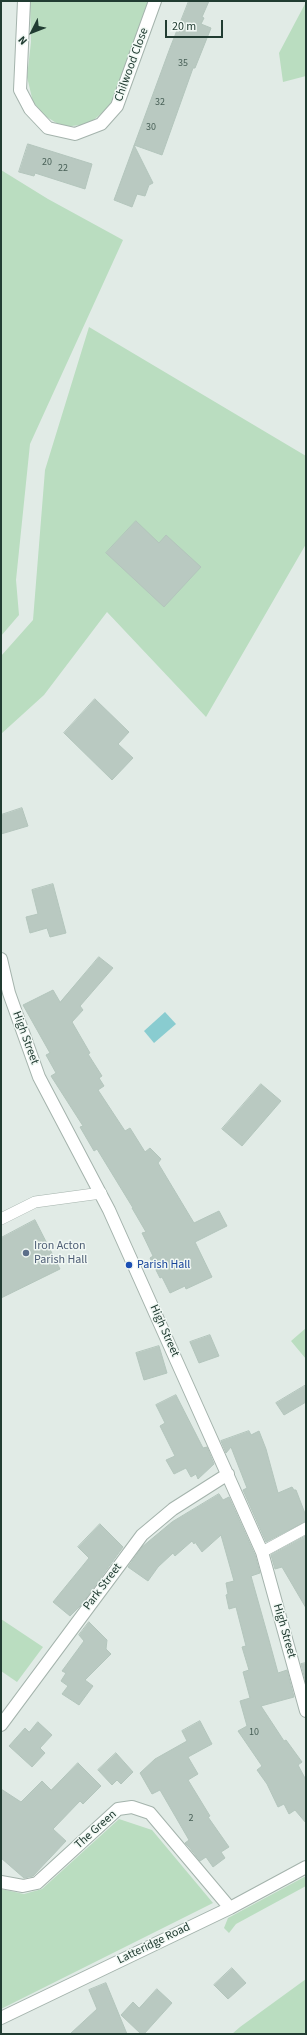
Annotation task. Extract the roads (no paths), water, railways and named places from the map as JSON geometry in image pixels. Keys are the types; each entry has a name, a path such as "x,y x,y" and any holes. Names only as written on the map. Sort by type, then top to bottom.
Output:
{"street":[{"name":"Chilwood Close","path":"24,1 20,90 30,109 48,128 75,134 101,124 117,106 155,1"},
{"name":"High Street","path":"1,959 9,993 39,1077 101,1193 262,1552 306,1711"},
{"name":"Park Street","path":"1,1725 142,1535 173,1509 228,1474"},
{"name":"The Green","path":"1,1882 23,1886 37,1883 118,1809 132,1807 150,1814 230,1908"},
{"name":"Latteridge Road","path":"1,2018 230,1908 306,1867"}],"lane":[{"path":"1,1219 35,1202 101,1193"},
{"path":"262,1552 306,1528"}],"water":[{"path":"165,1012 176,1024 154,1043 144,1031"}],"place":[{"name":"Iron Acton Parish Hall","path":"26,1253"},
{"name":"Parish Hall","path":"129,1265"}]}
